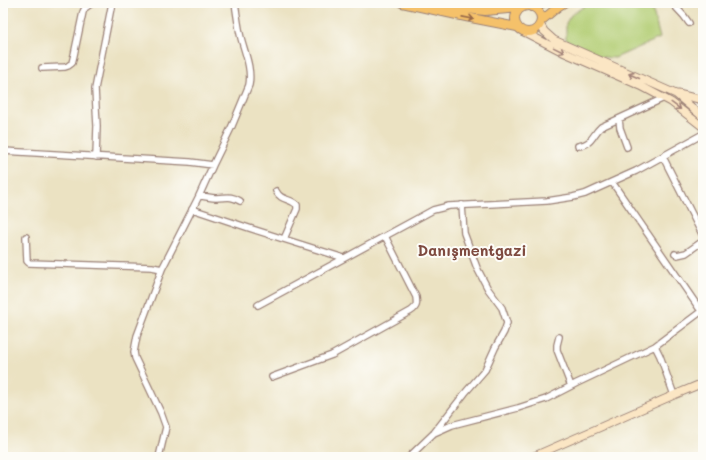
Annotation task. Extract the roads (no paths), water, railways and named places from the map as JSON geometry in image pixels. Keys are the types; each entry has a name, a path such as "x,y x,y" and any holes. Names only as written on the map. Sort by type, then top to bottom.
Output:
{"main road":[{"path":"402,3 517,27 563,52 641,86 664,98 681,109 703,127"},
{"path":"436,3 456,8 485,11 528,6 531,7 544,3"},
{"path":"524,32 535,30 540,22 558,6 564,3"},
{"path":"531,7 535,8 540,14 540,22 544,31 554,40 676,94 703,100"},
{"path":"517,27 514,19 520,8"},
{"path":"676,94 703,117"},
{"path":"532,457 703,383"}],"street":[{"path":"42,68 65,68 72,62 83,12 85,8 92,3"},
{"path":"96,156 95,84 112,3"},
{"path":"159,457 166,427 135,358 134,352 137,336 162,269 200,196 213,164 232,126 250,80 249,66 241,38 235,3"},
{"path":"672,3 689,23"},
{"path":"578,146 582,146 591,141 601,127 664,98"},
{"path":"619,119 620,128 627,147"},
{"path":"258,305 433,210 449,206 560,200 585,194 636,171 703,134"},
{"path":"3,151 213,164"},
{"path":"663,157 703,236"},
{"path":"434,433 452,425 518,408 546,399 655,346 702,310 612,182"},
{"path":"276,191 280,197 294,202 297,205 297,209 284,239"},
{"path":"200,196 214,198 232,197 240,201"},
{"path":"409,457 434,433 485,370 507,323 502,308 488,289 477,268 464,234 462,205"},
{"path":"192,209 344,258"},
{"path":"272,377 332,355 412,311 416,307 416,297 385,236"},
{"path":"26,237 27,261 29,263 152,267 162,269"},
{"path":"675,254 686,253 703,241"},
{"path":"559,337 557,350 571,386"},
{"path":"655,346 674,395"}],"district":[{"name":"Danışmentgazi","path":"472,250"}]}
